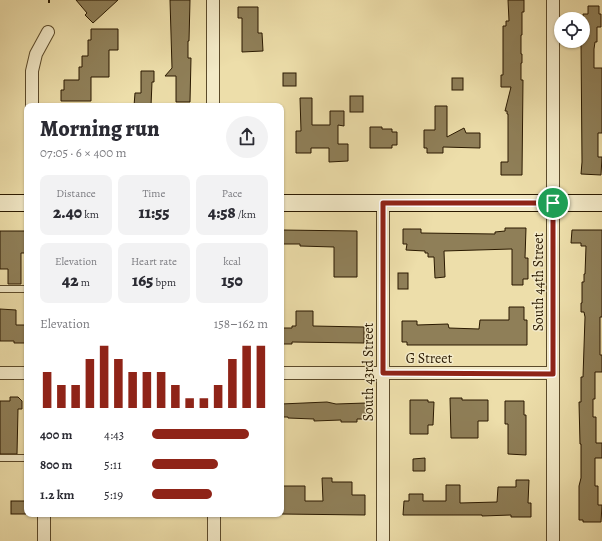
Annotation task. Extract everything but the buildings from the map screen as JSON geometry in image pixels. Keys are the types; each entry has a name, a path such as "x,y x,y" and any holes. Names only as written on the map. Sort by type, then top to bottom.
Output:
{"main road":[{"path":"284,202 602,203"},
{"path":"0,203 24,203"}],"street":[{"path":"213,0 213,103"},
{"name":"South 44th Street","path":"553,0 553,541"},
{"path":"32,103 32,71 36,54 48,32"},
{"name":"South 43rd Street","path":"383,203 383,541"},
{"path":"0,373 24,373"},
{"name":"G Street","path":"284,373 553,374"},
{"path":"44,517 44,541"},
{"path":"214,517 214,541"}],"lane":[{"path":"0,289 24,289"},
{"path":"0,458 24,458"}],"route":[{"path":"383,203 553,203 553,374 383,373 383,203"}]}
